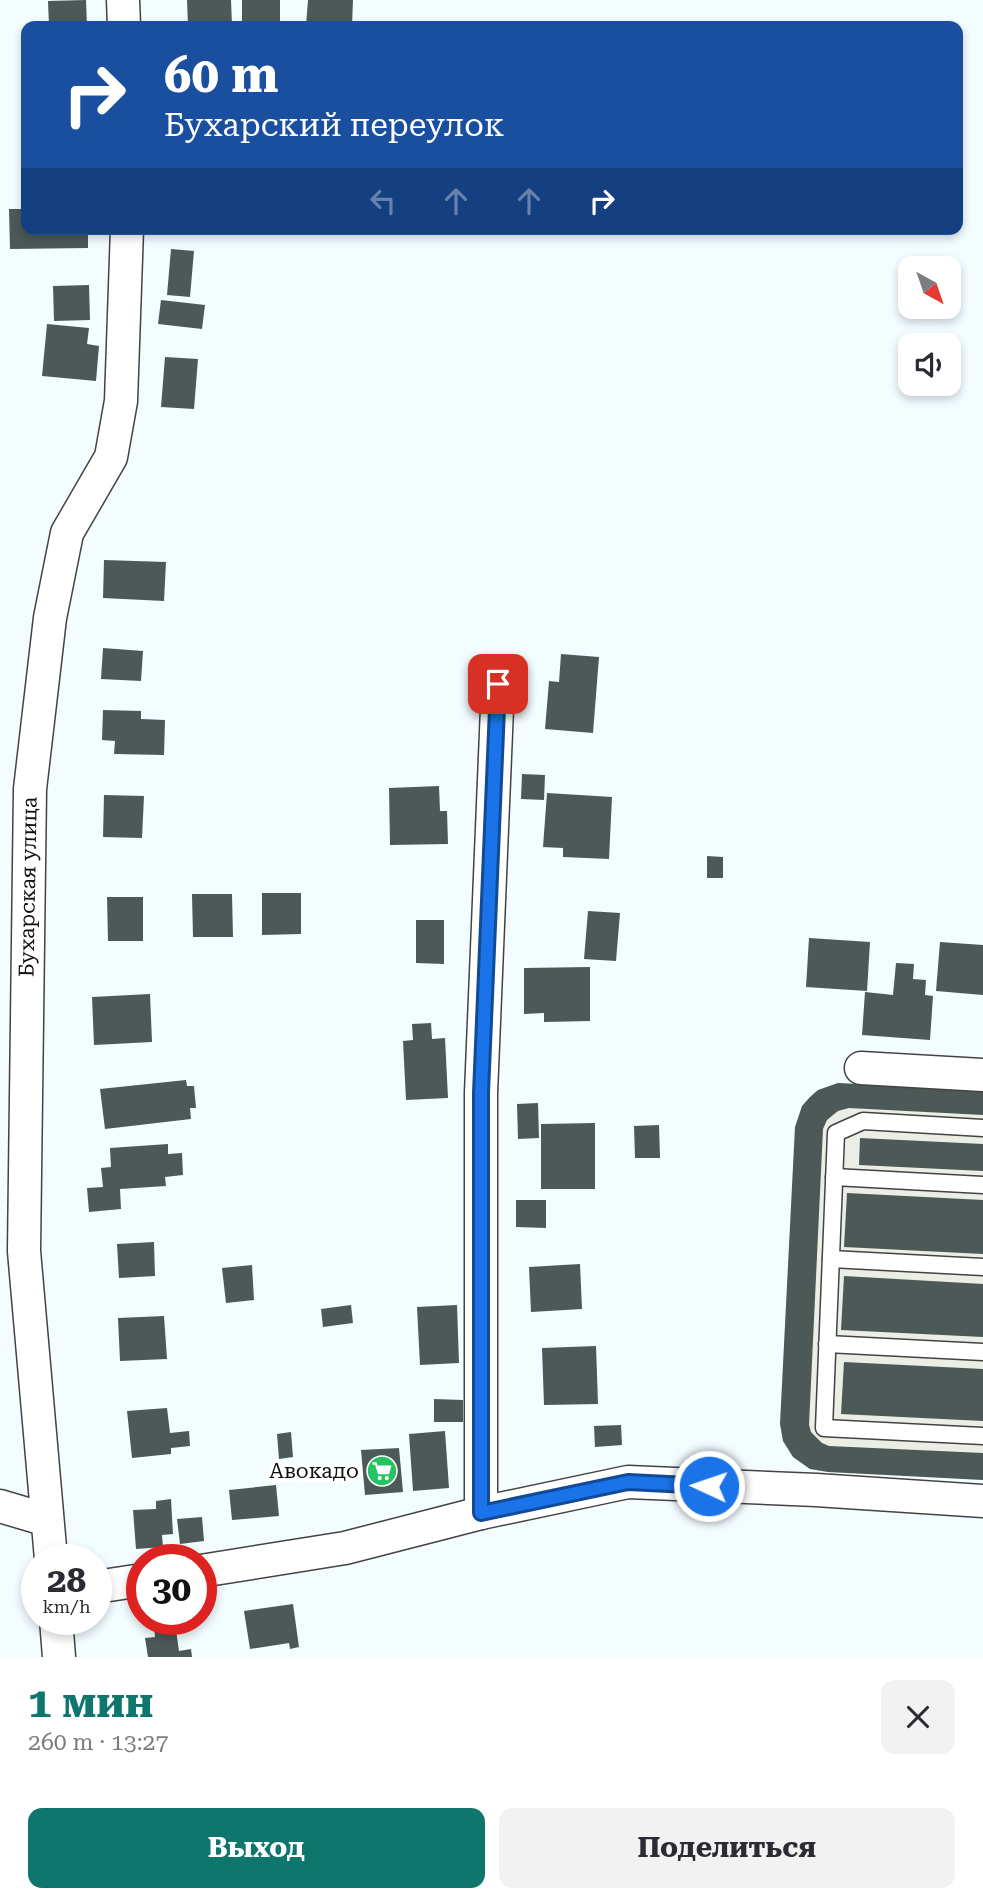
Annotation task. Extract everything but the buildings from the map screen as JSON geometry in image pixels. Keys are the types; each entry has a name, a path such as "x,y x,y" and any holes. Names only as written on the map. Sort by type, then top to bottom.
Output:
{"street":[{"path":"123,0 124,21"},
{"name":"Бухарская улица","path":"49,1544 24,1251 30,789 50,618 67,533 111,457 121,401 127,235"},
{"path":"481,1513 481,1093 498,684"},
{"path":"861,1068 983,1075"},
{"path":"217,1568 335,1550 481,1513 628,1482 983,1501"},
{"path":"0,1506 47,1520"},
{"path":"57,1635 59,1657"}],"lane":[{"path":"983,1128 863,1121 836,1133 824,1428 983,1436"},
{"path":"834,1177 983,1185"},
{"path":"831,1259 983,1267"},
{"path":"827,1344 983,1352"}],"shaded area":[{"path":"838,1083 983,1090 983,1480 810,1469 793,1457 783,1441 780,1424 795,1127 802,1106 810,1097 818,1090"}],"place":[{"name":"Авокадо","path":"382,1471"}],"route":[{"path":"498,684 481,1093 481,1513 628,1482 709,1486"}]}
